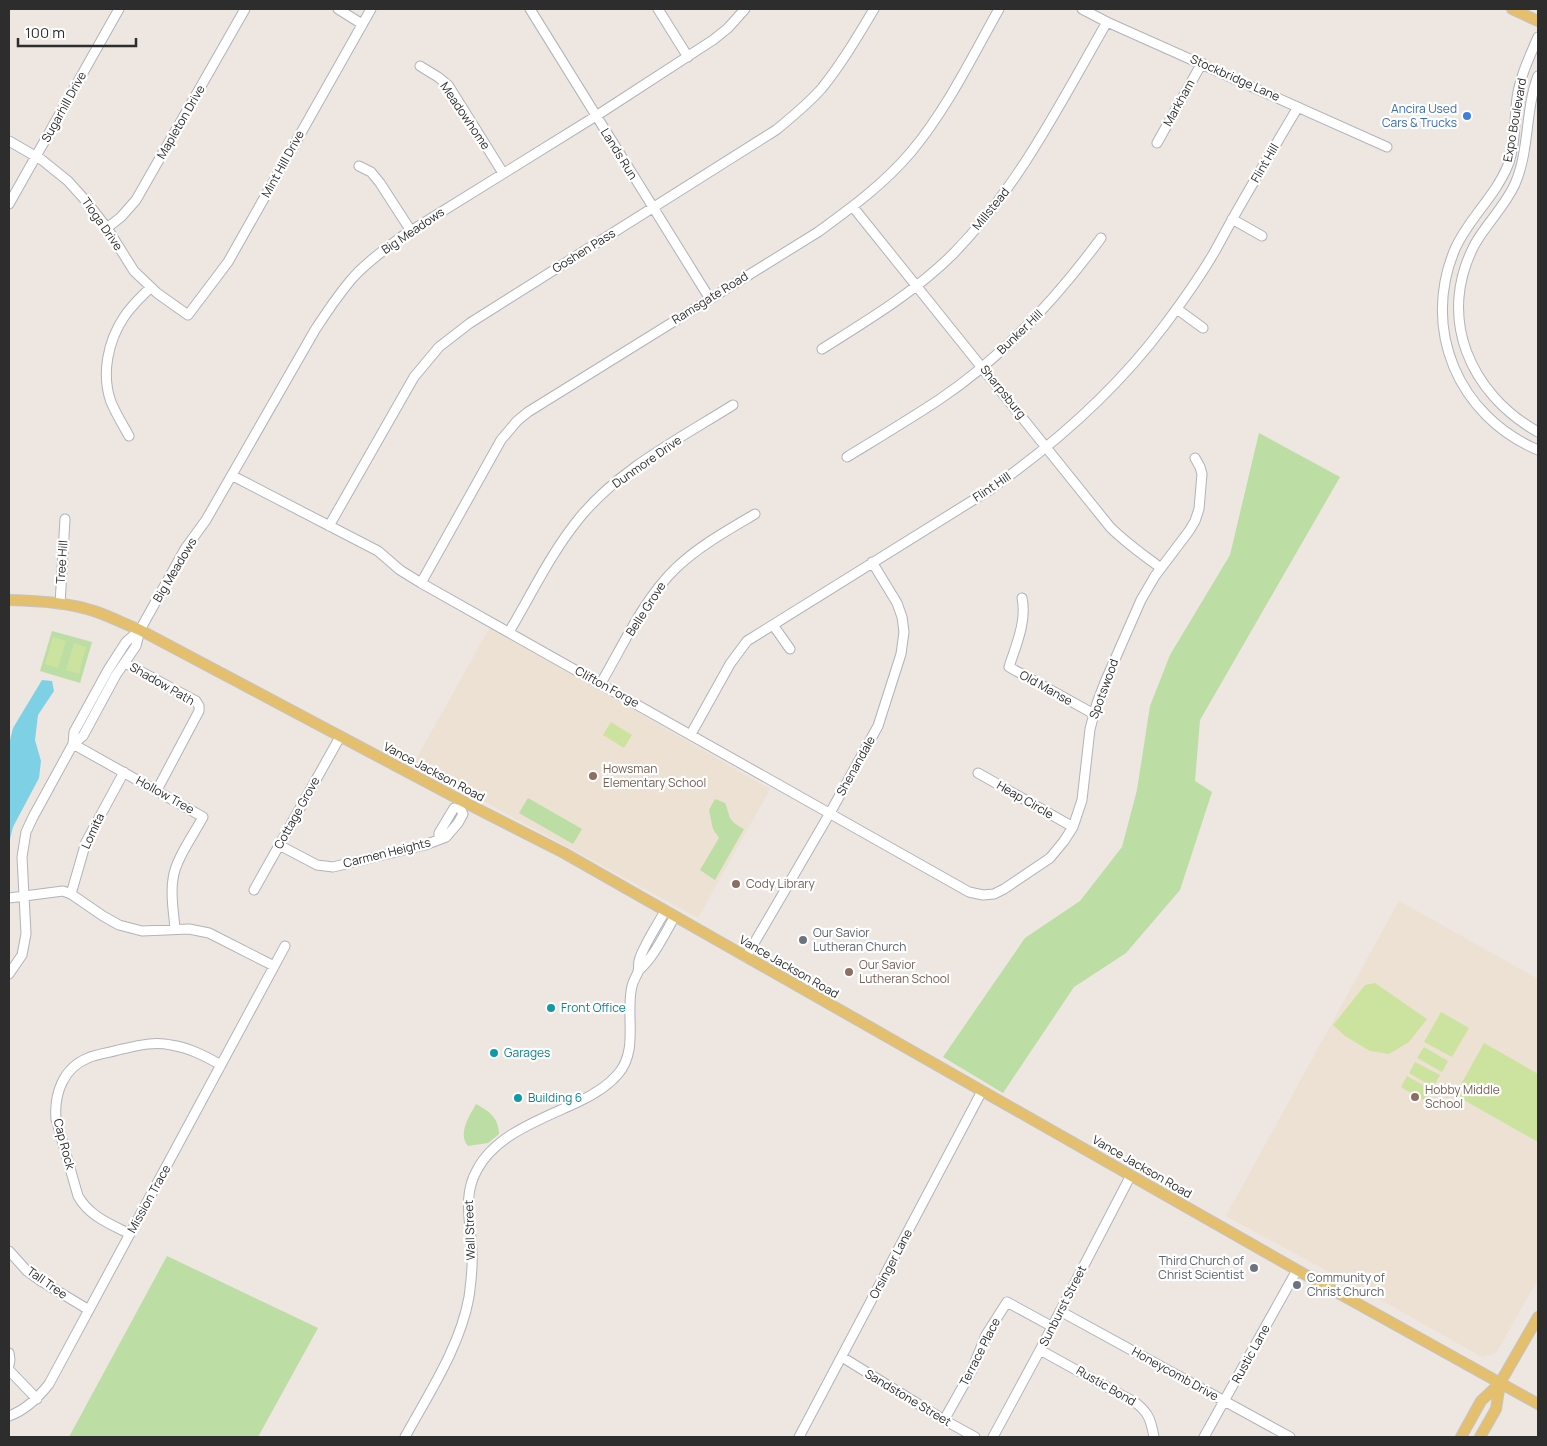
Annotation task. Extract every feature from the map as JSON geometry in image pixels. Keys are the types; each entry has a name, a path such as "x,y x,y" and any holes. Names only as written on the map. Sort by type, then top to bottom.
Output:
{"main road":[{"path":"1512,9 1538,21"},
{"name":"Vance Jackson Road","path":"9,600 60,604 97,612 140,630 340,737 459,806 564,853 1297,1270 1538,1404"},
{"path":"1460,1437 1481,1401 1500,1383 1538,1317"},
{"path":"1480,1437 1496,1409 1500,1383"}],"street":[{"name":"Sugarhill Drive","path":"9,204 119,9"},
{"name":"Mapleton Drive","path":"107,228 136,200 245,9"},
{"path":"338,9 362,24"},
{"name":"Mint Hill Drive","path":"188,315 228,262 371,9"},
{"name":"Lands Run","path":"530,9 710,299"},
{"path":"658,9 688,57"},
{"name":"Big Meadows","path":"9,974 22,955 25,943 22,857 26,832 33,817 73,744 83,736 116,675 136,646 140,630 185,549 206,520 233,476 332,304 351,280 375,257 401,237 688,57 728,28 745,9"},
{"name":"Goshen Pass","path":"329,526 411,383 439,347 470,323 776,130 800,111 821,89 840,64 874,9"},
{"name":"Ramsgate Road","path":"421,583 502,440 517,421 528,412 818,232 880,185 910,153 935,120 999,9"},
{"name":"Stockbridge Lane","path":"1082,9 1107,22 1387,147"},
{"name":"Millstead","path":"822,349 886,309 916,286 954,253 982,222 1032,153 1107,22"},
{"name":"Expo Boulevard","path":"1538,37 1524,70 1518,92 1513,144 1507,166 1492,195 1460,240 1452,259 1443,291 1442,307 1449,358 1464,387 1485,415 1500,428 1528,446 1538,450"},
{"name":"Markham","path":"1157,143 1202,64"},
{"name":"Meadowhome","path":"420,66 448,85 503,173"},
{"name":"Expo Boulevard","path":"1538,76 1533,90 1523,157 1515,184 1501,208 1476,243 1464,270 1458,313 1468,357 1480,379 1502,406 1513,416 1538,432"},
{"name":"Flint Hill","path":"691,734 738,653 747,641 991,489 1021,468 1070,427 1117,382 1178,309 1215,251 1298,107"},
{"name":"Tioga Drive","path":"9,141 36,156 68,181 107,228 126,260 150,288 188,315"},
{"path":"359,166 371,172 380,183 411,231"},
{"name":"Sharpsburg","path":"853,207 1110,527 1128,544 1161,568"},
{"path":"1232,220 1262,236"},
{"name":"Bunker Hill","path":"846,457 941,398 982,367 1031,323 1074,275 1102,238"},
{"path":"129,436 111,400 106,367 118,327 130,309 150,288"},
{"path":"1178,309 1203,328"},
{"path":"1464,387 1480,379"},
{"name":"Dunmore Drive","path":"510,632 560,543 578,519 598,498 620,478 644,461 733,405"},
{"name":"Spotswood","path":"983,895 994,894 1004,889 1050,858 1064,841 1072,826 1082,800 1090,730 1105,682 1141,600 1161,568 1195,521 1199,509 1202,474 1195,458"},
{"name":"Clifton Forge","path":"233,476 378,551 400,570 421,583 968,892 983,895"},
{"name":"Belle Grove","path":"601,684 642,610 664,580 692,554 755,514"},
{"name":"Tree Hill","path":"60,604 65,520"},
{"name":"Shenandale","path":"746,957 878,726 902,647 903,625 900,610 893,595 872,562"},
{"name":"Old Manse","path":"1022,598 1024,619 1009,667 1094,714"},
{"path":"773,625 790,649"},
{"name":"Big Meadows","path":"73,744 74,732 108,670 126,642 140,630"},
{"name":"Shadow Path","path":"125,663 196,701 199,706 199,711 157,790"},
{"name":"Cottage Grove","path":"254,890 340,737"},
{"name":"Hollow Tree","path":"73,744 203,817 176,867 173,878 172,894 175,929"},
{"name":"Lomita","path":"71,894 86,842 124,772"},
{"name":"Heap Circle","path":"978,773 1072,826"},
{"name":"Carmen Heights","path":"280,844 317,865 333,867 425,845 446,837 463,814 459,806 447,808 443,817 446,823 439,833 439,839"},
{"path":"9,898 63,891 71,894 119,925 142,931 190,929 209,933 274,966"},
{"name":"Wall Street","path":"405,1437 450,1352 463,1320 472,1276 468,1203 470,1186 476,1170 486,1156 505,1138 592,1095 609,1084 620,1072 629,1049 630,998 639,961 665,911"},
{"name":"Wall Street","path":"638,971 645,966 675,916"},
{"name":"Mission Trace","path":"9,1416 18,1413 37,1399 49,1384 285,946"},
{"name":"Cap Rock","path":"130,1234 90,1212 78,1196 56,1119 56,1102 60,1085 70,1071 88,1058 151,1044 170,1044 187,1048 199,1052 221,1065"},
{"name":"Orsinger Lane","path":"799,1437 982,1091"},
{"name":"Sunburst Street","path":"993,1437 1131,1175"},
{"name":"Tall Tree","path":"9,1251 27,1271 88,1310"},
{"name":"Rustic Lane","path":"1204,1437 1297,1270"},
{"name":"Terrace Place","path":"944,1420 971,1372 986,1335 1007,1302 1052,1326"},
{"name":"Honeycomb Drive","path":"1060,1311 1290,1437"},
{"name":"Rustic Bond","path":"1040,1350 1136,1403 1148,1415 1154,1437"},
{"path":"9,1353 9,1366"},
{"name":"Sandstone Street","path":"842,1357 975,1437"},
{"path":"9,1370 37,1399"}],"shaded area":[{"name":"Howsman Elementary School","path":"490,627 770,789 698,918 414,763"},
{"name":"Hobby Middle School","path":"1399,901 1538,979 1538,1279 1496,1353 1482,1357 1226,1216"}],"green space":[{"path":"1259,433 1340,477 1200,720 1195,781 1212,792 1180,890 1126,953 1074,987 1003,1093 943,1057 1025,938 1080,901 1122,847 1137,790 1150,706 1170,655 1230,555"},
{"path":"52,631 92,642 80,683 40,671"},
{"path":"53,637 66,641 58,668 45,664"},
{"path":"74,643 86,647 79,674 66,670"},
{"path":"611,722 632,735 624,748 603,735"},
{"path":"528,798 582,829 573,844 519,813"},
{"path":"715,799 725,803 732,821 744,829 715,880 700,870 719,838 713,829 709,810"},
{"path":"1375,983 1427,1019 1409,1042 1389,1054 1370,1051 1345,1036 1333,1025 1365,985"},
{"path":"1441,1012 1469,1028 1452,1057 1424,1042"},
{"path":"1484,1043 1538,1074 1538,1142 1455,1095"},
{"path":"1424,1047 1448,1061 1442,1072 1417,1058"},
{"path":"1415,1062 1440,1075 1433,1087 1409,1073"},
{"path":"1407,1076 1432,1090 1425,1101 1401,1087"},
{"path":"476,1104 485,1109 495,1119 499,1128 499,1134 488,1143 468,1146 465,1141 464,1130"},
{"path":"167,1256 318,1328 258,1437 69,1437"}],"water":[{"path":"42,680 52,681 54,691 38,715 35,740 41,761 39,778 13,827 9,843 9,744 13,728"}],"place":[{"name":"Ancira Used Cars & Trucks","path":"1467,116"},
{"name":"Howsman Elementary School","path":"593,776"},
{"name":"Cody Library","path":"736,884"},
{"name":"Our Savior Lutheran Church","path":"803,940"},
{"name":"Our Savior Lutheran School","path":"849,972"},
{"name":"Front Office","path":"551,1008"},
{"name":"Garages","path":"494,1053"},
{"name":"Hobby Middle School","path":"1415,1097"},
{"name":"Building 6","path":"518,1098"},
{"name":"Third Church of Christ Scientist","path":"1254,1268"},
{"name":"Community of Christ Church","path":"1297,1285"}]}
